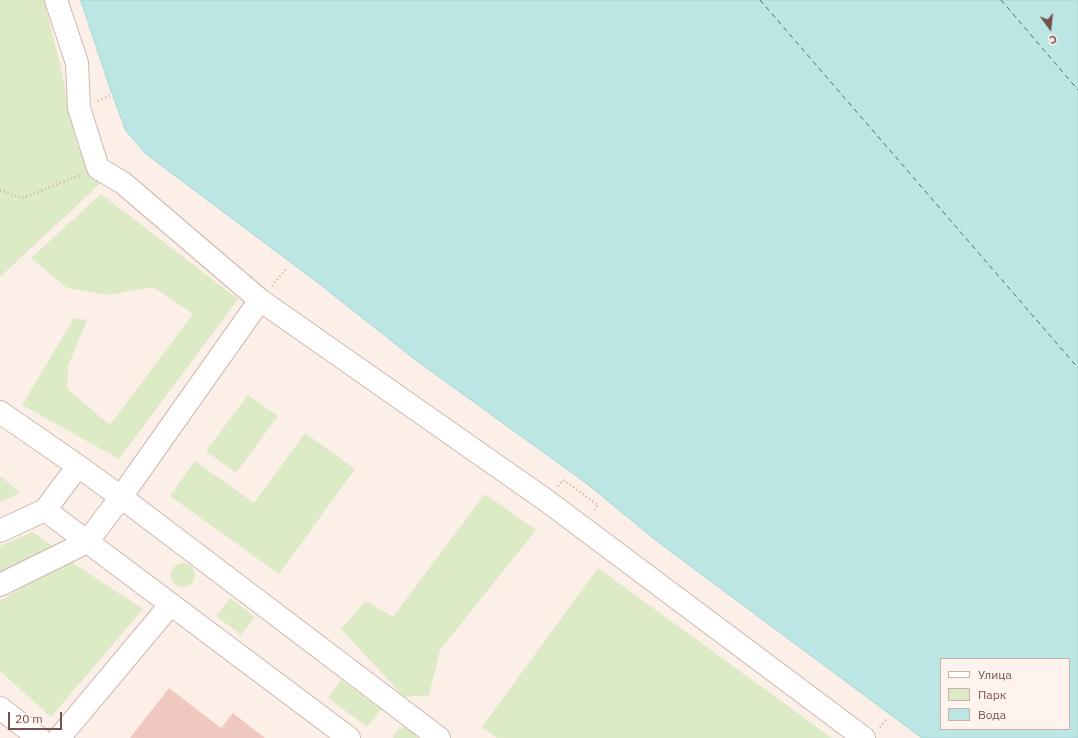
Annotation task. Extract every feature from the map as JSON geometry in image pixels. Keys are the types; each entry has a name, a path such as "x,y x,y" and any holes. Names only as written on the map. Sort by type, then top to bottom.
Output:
{"street":[{"path":"56,0 77,63 79,108 98,168 120,182 260,300 547,501 864,738"},
{"path":"0,585 87,542 121,497 260,300"},
{"path":"0,412 121,497 439,738"},
{"path":"0,531 45,510 78,466"},
{"path":"45,510 349,738"},
{"path":"59,738 171,604"},
{"path":"0,708 39,738"}],"path":[{"path":"0,190 22,198 98,168"},
{"path":"563,480 598,506"},
{"path":"580,492 583,488"}],"green space":[{"path":"0,0 44,0 59,60 77,145 102,182 0,277"},
{"path":"101,194 238,299 119,459 22,405 74,318 87,320 68,366 67,389 110,425 193,314 153,287 107,295 67,288 31,258"},
{"path":"248,395 278,416 236,473 206,451"},
{"path":"305,433 355,469 279,574 170,496 195,461 254,503"},
{"path":"0,476 20,492 0,503"},
{"path":"485,494 536,530 440,650 429,695 404,697 341,629 366,601 393,617"},
{"path":"32,532 54,547 0,572 0,546"},
{"path":"68,560 143,609 51,717 0,671 0,601"},
{"path":"178,563 188,563 195,570 195,580 188,587 178,587 171,580 171,570"},
{"path":"598,568 832,738 497,738 482,727"},
{"path":"230,598 255,617 241,635 216,616"},
{"path":"341,680 381,709 367,727 328,698"},
{"path":"404,727 412,731 417,738 393,738 397,731"}],"water":[{"path":"81,0 1078,0 1078,738 922,738 658,542 586,483 417,361 317,282 146,154 126,131"}],"building":[{"path":"169,688 221,728 233,713 265,738 130,738"}],"ferry route":[{"path":"760,0 1078,368"},
{"path":"1001,0 1078,90"}]}
